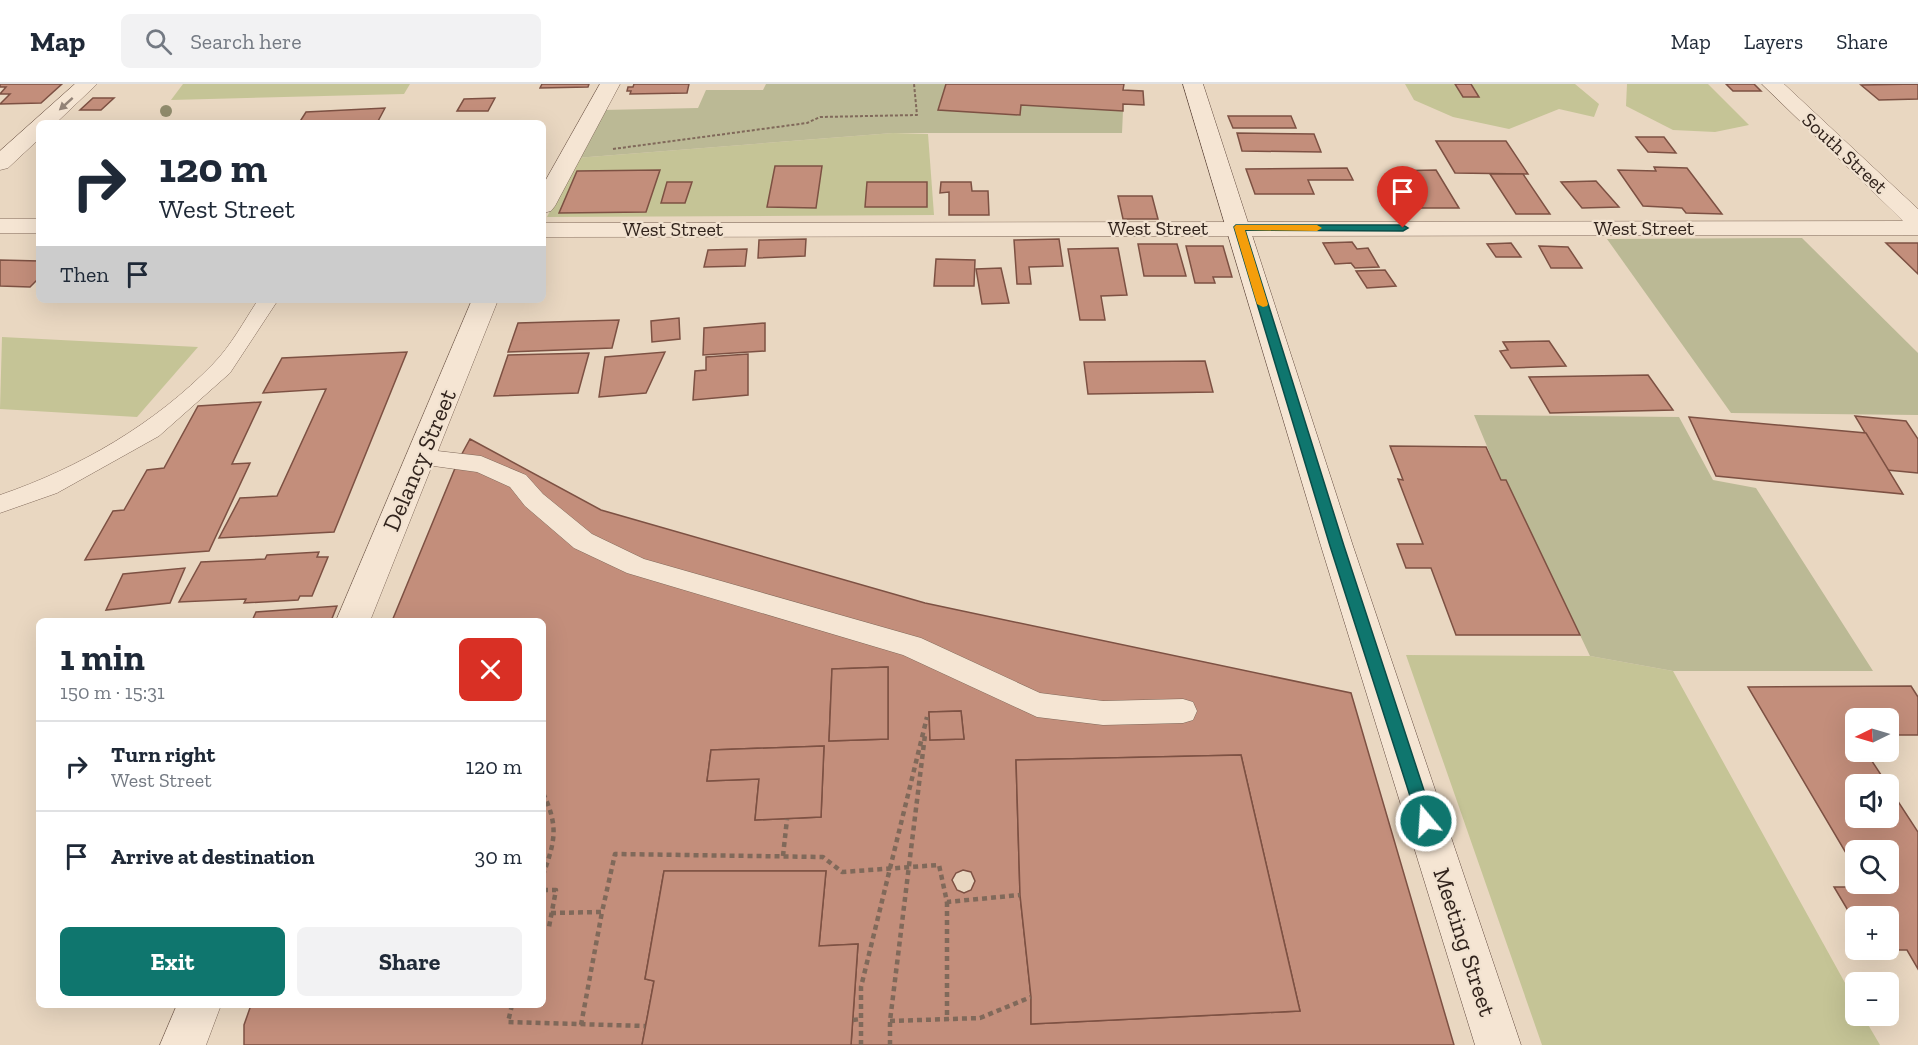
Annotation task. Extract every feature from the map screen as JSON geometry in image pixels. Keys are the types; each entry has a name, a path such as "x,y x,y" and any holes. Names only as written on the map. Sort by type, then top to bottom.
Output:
{"street":[{"path":"47,120 87,84"},
{"path":"546,201 610,84"},
{"name":"Meeting Street","path":"1193,84 1337,546 1498,1045"},
{"name":"South Street","path":"1772,84 1918,222"},
{"path":"0,163 36,131"},
{"path":"0,226 36,226"},
{"name":"West Street","path":"546,230 1239,227 1918,228"},
{"name":"Delancy Street","path":"354,618 485,303"},
{"path":"183,1045 198,1008"}],"lane":[{"path":"0,504 49,487 151,431 222,368 266,303"},
{"path":"420,457 481,464 518,481 534,500 583,542 636,566 911,646 1037,705 1103,713 1183,711"}],"path":[{"path":"571,155 807,123 820,117 917,115 914,84"},
{"path":"861,1045 861,987 927,717 890,1021 890,1045"},
{"path":"546,800 553,815 553,847 546,867"},
{"path":"783,856 787,819"},
{"path":"581,1025 615,854 823,857 842,872 939,865 947,902 947,1020"},
{"path":"546,890 556,890 549,927 546,928"},
{"path":"947,902 1020,895"},
{"path":"551,913 602,912"},
{"path":"890,1021 980,1018 1030,997"},
{"path":"511,1008 508,1022 645,1026"},
{"path":"853,1020 861,1019"}],"shaded area":[{"path":"183,84 410,84 404,94 171,100"},
{"path":"766,84 946,84 939,109 1020,115 1021,105 1123,111 1122,133 893,133 576,158 603,110 698,108 706,90 763,90"},
{"path":"1405,84 1575,84 1599,104 1594,117 1559,109 1509,129 1453,117 1414,100"},
{"path":"1627,84 1708,84 1749,125 1715,132 1673,130 1626,106"},
{"path":"893,133 928,134 934,215 547,217 576,158"},
{"path":"1802,238 1918,353 1918,415 1731,413 1607,239"},
{"path":"2,337 198,347 137,417 0,409"},
{"path":"1474,415 1679,417 1713,480 1756,488 1873,671 1673,671 1590,656 1506,480 1501,480"},
{"path":"1406,655 1590,656 1673,671 1845,983 1845,1026 1869,1026 1880,1045 1542,1045"}],"building":[{"path":"0,84 62,84 41,103 0,104 10,94 0,94 6,87 0,87"},
{"path":"542,84 589,84 588,87 540,88"},
{"path":"634,84 689,84 687,93 630,94 631,91 627,91 628,87 633,87"},
{"path":"946,84 1124,84 1123,90 1143,91 1144,105 1123,104 1123,111 1021,105 1020,115 938,110"},
{"path":"1455,84 1471,84 1479,97 1463,97"},
{"path":"1726,84 1754,84 1761,91 1733,91"},
{"path":"1918,84 1918,99 1879,100 1861,85"},
{"path":"93,98 114,98 101,110 80,110"},
{"path":"495,98 488,111 457,111 464,99"},
{"path":"385,108 379,120 301,120 306,112"},
{"path":"1228,116 1291,116 1296,128 1233,128"},
{"path":"1237,133 1314,134 1321,152 1242,151"},
{"path":"1636,137 1664,137 1676,153 1648,152"},
{"path":"1436,141 1506,141 1528,174 1455,173"},
{"path":"775,166 822,166 816,208 767,207"},
{"path":"1654,167 1687,168 1722,214 1686,213 1682,208 1643,206 1618,170 1656,171"},
{"path":"1347,168 1353,180 1308,180 1314,194 1255,194 1246,169"},
{"path":"660,170 646,212 559,213 577,171"},
{"path":"1436,170 1459,208 1411,208 1390,171"},
{"path":"1490,174 1523,174 1550,214 1516,214"},
{"path":"1596,181 1619,207 1582,208 1561,182"},
{"path":"667,182 692,182 685,203 661,203"},
{"path":"867,182 927,182 927,207 865,207"},
{"path":"941,182 971,182 972,191 988,191 989,215 949,215 949,192 940,193"},
{"path":"1118,196 1152,196 1158,219 1123,219"},
{"path":"806,239 805,256 758,258 759,240"},
{"path":"1059,239 1063,266 1029,267 1031,284 1017,284 1014,240"},
{"path":"1352,242 1357,249 1368,248 1379,267 1355,268 1351,263 1335,264 1323,243"},
{"path":"1511,243 1521,257 1496,257 1487,244"},
{"path":"1886,243 1918,243 1918,274"},
{"path":"1138,244 1177,244 1186,276 1144,276"},
{"path":"1186,246 1223,246 1232,277 1213,277 1215,283 1195,283"},
{"path":"1539,246 1568,247 1582,268 1551,268"},
{"path":"1118,248 1127,295 1101,296 1105,320 1080,320 1068,249"},
{"path":"747,249 745,266 704,267 708,250"},
{"path":"936,259 975,260 974,286 934,286"},
{"path":"0,260 36,261 36,281 30,287 0,286"},
{"path":"1001,268 1009,303 982,304 976,269"},
{"path":"1385,270 1396,286 1367,288 1356,271"},
{"path":"679,318 680,339 652,342 651,321"},
{"path":"619,320 612,348 508,352 518,323"},
{"path":"765,323 765,351 703,355 704,328"},
{"path":"1549,341 1566,366 1511,368 1500,351 1508,350 1503,342"},
{"path":"407,352 334,532 219,538 240,498 277,496 326,389 263,393 282,358"},
{"path":"665,352 646,393 599,397 605,357"},
{"path":"589,353 578,393 494,396 508,355"},
{"path":"748,354 748,395 693,400 695,371 706,370 706,357"},
{"path":"1205,361 1213,392 1088,394 1084,362"},
{"path":"1648,375 1673,410 1550,413 1529,377"},
{"path":"261,402 232,464 250,463 209,551 85,560 113,511 124,510 147,470 164,468 198,406"},
{"path":"1855,416 1906,421 1918,439 1918,473 1887,470"},
{"path":"1689,417 1866,433 1903,494 1716,476"},
{"path":"470,439 601,510 925,603 1351,693 1454,1045 851,1045 858,944 819,946 826,871 664,871 645,979 654,981 642,1045 244,1045 244,1025 250,1008 546,1008 546,618 393,618 458,461","holes":["888,667 888,739 829,741 832,669","961,711 964,739 930,740 929,712","824,746 821,817 755,820 759,779 707,781 711,750","1241,755 1300,1011 1031,1024 1031,997 1020,895 1016,760","963,870 971,872 975,881 971,890 964,893 957,890 952,880 956,873"]},
{"path":"1390,446 1486,447 1501,480 1506,480 1580,635 1456,635 1431,568 1406,568 1397,544 1423,544 1398,479 1403,480"},
{"path":"319,552 317,557 328,557 312,596 300,596 298,600 244,603 246,599 179,602 201,562 265,559 267,555"},
{"path":"185,568 170,603 106,610 123,574"},
{"path":"337,606 332,618 253,618 256,612"},
{"path":"888,667 888,739 829,741 832,669"},
{"path":"1911,686 1918,697 1918,735 1899,735 1899,708 1845,708 1845,762 1873,762 1880,774 1845,774 1845,828 1899,828 1899,803 1918,832 1918,969 1907,950 1899,950 1899,906 1845,906 1834,887 1845,887 1845,894 1899,894 1899,840 1845,840 1845,851 1748,687"},
{"path":"961,711 964,739 930,740 929,712"},
{"path":"824,746 821,817 755,820 759,779 707,781 711,750"},
{"path":"1241,755 1300,1011 1031,1024 1031,997 1020,895 1016,760"},
{"path":"664,871 826,871 819,946 858,944 851,1045 642,1045 654,981 645,979"}],"slow traffic":[{"path":"1263,304 1239,227 1317,228"}],"route":[{"path":"1403,228 1239,227 1337,546 1426,821"}]}
